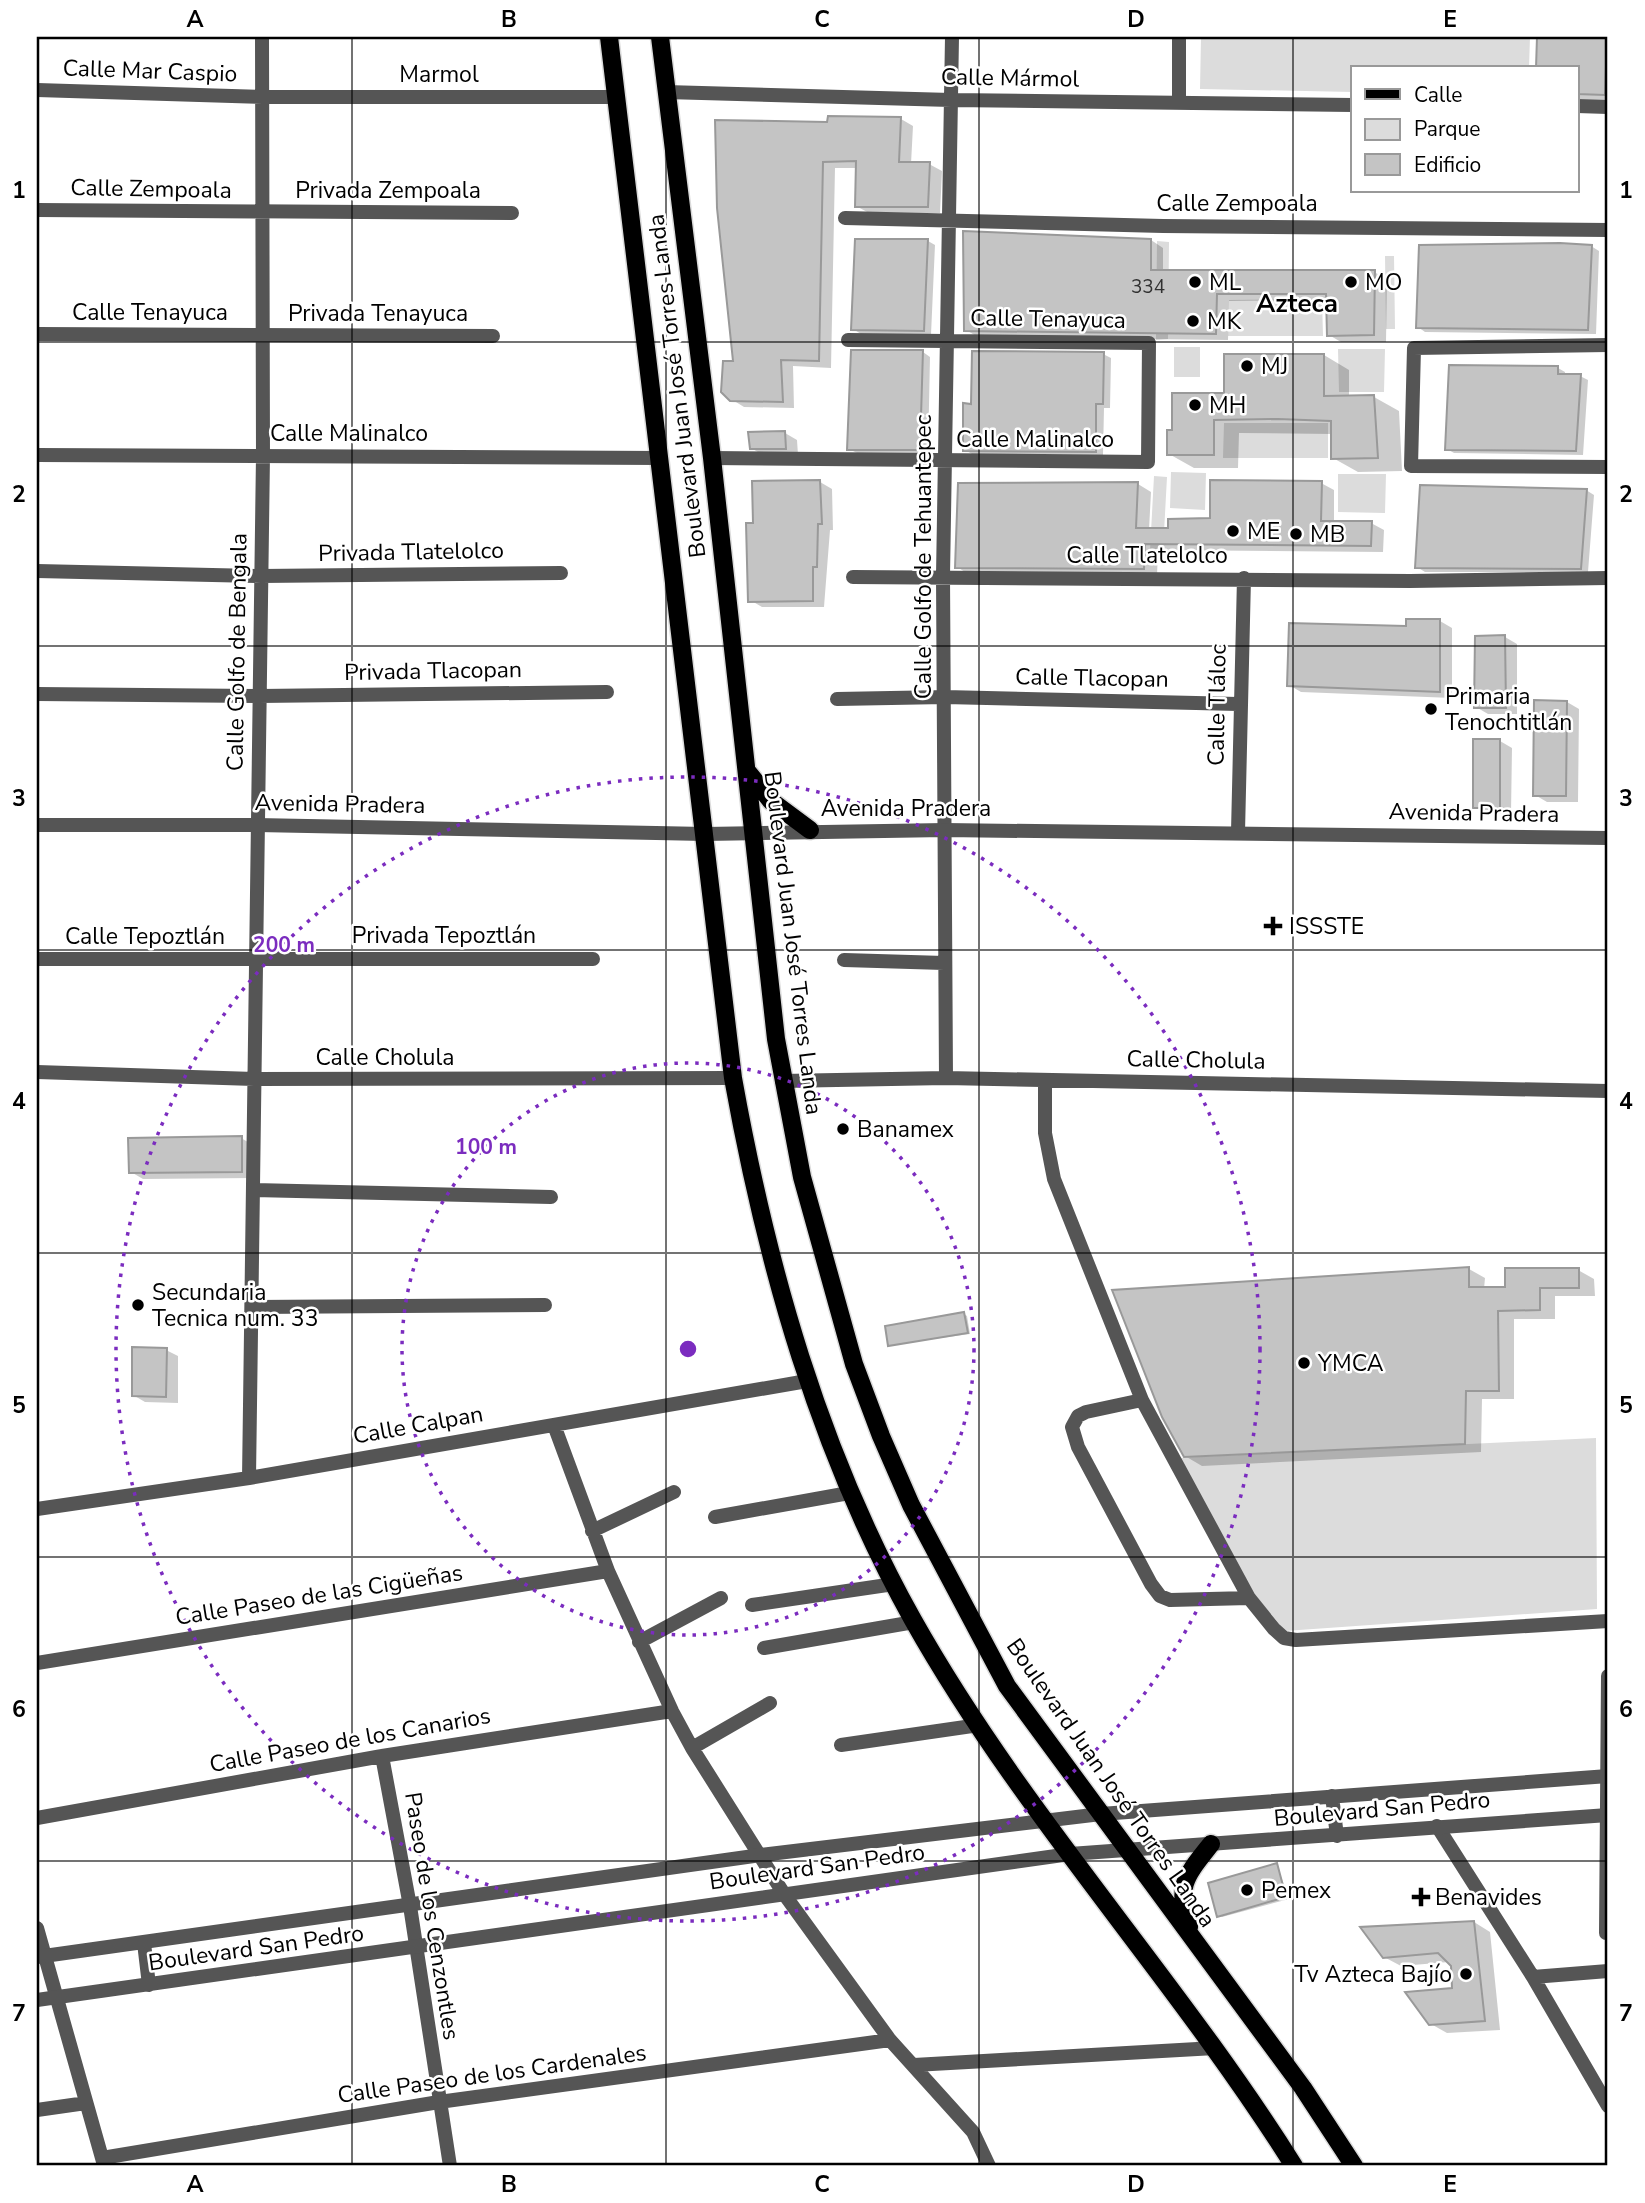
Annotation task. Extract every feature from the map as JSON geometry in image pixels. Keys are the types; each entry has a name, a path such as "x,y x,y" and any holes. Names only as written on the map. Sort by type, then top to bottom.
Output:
{"main road":[{"name":"Boulevard Juan José Torres Landa","path":"609,37 733,1079 754,1188 807,1381 849,1493 914,1622 979,1725 1070,1854 1215,2048 1294,2166"},
{"name":"Boulevard Juan José Torres Landa","path":"660,37 712,458 754,831 755,871 782,1081 830,1282 881,1436 922,1527 1007,1686 1194,1944 1303,2088 1354,2166"},
{"path":"746,769 771,801 810,830"},
{"path":"1194,1944 1181,1892 1191,1870 1211,1844"}],"street":[{"name":"Calle Golfo de Bengala","path":"249,1478 253,1307 254,958 263,455 262,37"},
{"name":"Calle Golfo de Tehuantepec","path":"946,1078 943,576 952,37"},
{"path":"1179,37 1179,103"},
{"name":"Calle Mar Caspio","path":"37,90 262,97"},
{"name":"Calle Mármol","path":"666,92 951,100 1351,104"},
{"name":"Marmol","path":"262,97 616,97"},
{"path":"1578,106 1608,107"},
{"name":"Calle Zempoala","path":"37,210 264,213"},
{"name":"Privada Zempoala","path":"264,213 512,213"},
{"path":"845,218 949,220"},
{"name":"Calle Zempoala","path":"949,220 1608,230"},
{"name":"Calle Tenayuca","path":"37,334 263,336"},
{"name":"Privada Tenayuca","path":"263,336 494,336"},
{"path":"848,340 947,340"},
{"name":"Calle Tenayuca","path":"947,340 1149,343 1148,462"},
{"path":"1608,345 1413,348 1412,466 1608,467"},
{"name":"Calle Malinalco","path":"37,455 660,458"},
{"name":"Calle Malinalco","path":"712,458 1148,462"},
{"path":"37,570 261,576"},
{"name":"Privada Tlatelolco","path":"261,576 562,573"},
{"name":"Calle Tlatelolco","path":"853,577 1244,578 1410,582 1608,578"},
{"name":"Calle Tláloc","path":"1238,832 1238,704 1244,578"},
{"name":"Privada Tlacopan","path":"260,696 607,692"},
{"path":"37,694 260,696"},
{"path":"837,699 945,697"},
{"name":"Calle Tlacopan","path":"945,697 1238,704"},
{"name":"Avenida Pradera","path":"37,825 257,825 705,834 810,830 945,830 1608,838"},
{"name":"Privada Tepoztlán","path":"254,958 593,959"},
{"name":"Calle Tepoztlán","path":"37,959 254,958"},
{"path":"844,960 944,962"},
{"name":"Calle Cholula","path":"37,1072 254,1079 733,1079"},
{"name":"Calle Cholula","path":"782,1081 946,1078 1608,1091"},
{"path":"1045,1080 1045,1133 1054,1179 1142,1401 1249,1598 1284,1638 1296,1640 1608,1621"},
{"path":"254,1190 551,1196"},
{"path":"253,1307 545,1305"},
{"name":"Calle Calpan","path":"37,1509 249,1478 807,1381"},
{"path":"1142,1401 1086,1412 1078,1416 1072,1427 1078,1447 1151,1584 1160,1596 1180,1601 1249,1598"},
{"path":"554,1425 608,1572 672,1712 692,1748 784,1894 890,2040 972,2132 989,2166"},
{"path":"592,1531 674,1492"},
{"path":"715,1517 849,1493"},
{"name":"Calle Paseo de las Cigüeñas","path":"37,1663 608,1572"},
{"path":"752,1605 894,1584"},
{"path":"639,1642 721,1598"},
{"path":"764,1648 914,1622"},
{"path":"1606,1933 1608,1676"},
{"path":"692,1748 771,1703"},
{"name":"Calle Paseo de los Canarios","path":"37,1818 382,1756 672,1712"},
{"path":"841,1745 979,1725"},
{"name":"Paseo de los Cenzontles","path":"382,1756 417,1948 450,2166"},
{"name":"Boulevard San Pedro","path":"41,1957 761,1855 1101,1814 1607,1776"},
{"path":"1332,1796 1336,1836"},
{"name":"Boulevard San Pedro","path":"37,2000 1070,1854 1606,1815"},
{"path":"1437,1826 1533,1977 1608,2106"},
{"path":"37,1928 41,1957 57,1998 103,2162"},
{"path":"144,1943 149,1985"},
{"path":"1533,1977 1608,1971"},
{"name":"Calle Paseo de los Cardenales","path":"103,2162 439,2102 890,2040"},
{"path":"914,2065 1215,2048"},
{"path":"37,2110 86,2103"}],"green space":[{"path":"1201,37 1530,37 1529,66 1351,66 1351,92 1200,89"},
{"path":"1157,241 1169,242 1168,339 1156,340"},
{"path":"1385,256 1394,256 1395,329 1386,329"},
{"path":"1322,299 1323,336 1228,336 1229,300"},
{"path":"1174,347 1200,347 1200,377 1174,377"},
{"path":"1338,349 1385,349 1384,392 1339,392"},
{"path":"1224,423 1328,423 1328,458 1223,458"},
{"path":"1171,472 1206,473 1205,510 1170,508"},
{"path":"1338,474 1386,474 1385,513 1338,512"},
{"path":"1154,476 1167,477 1163,551 1150,551"},
{"path":"1596,1438 1597,1609 1285,1631 1250,1589 1178,1458"}],"building":[{"path":"1537,37 1607,37 1605,95 1578,94 1578,66 1536,66"},
{"path":"828,116 901,117 899,162 930,162 928,207 855,207 856,161 823,162 819,361 781,360 783,402 730,401 721,392 723,361 733,361 717,208 715,120 827,122"},
{"path":"963,231 1151,239 1151,270 1375,270 1374,335 1327,336 1326,294 1217,294 1216,334 964,331"},
{"path":"855,239 928,239 924,331 851,330"},
{"path":"1419,245 1592,245 1588,330 1416,328"},
{"path":"851,350 923,350 920,450 847,450"},
{"path":"972,351 1104,352 1103,404 1096,404 1096,452 963,451 963,403 971,404"},
{"path":"1224,354 1324,354 1324,396 1374,395 1378,458 1331,459 1331,421 1278,419 1214,420 1214,455 1167,455 1167,430 1172,430 1172,393 1224,393"},
{"path":"1449,365 1558,366 1558,374 1581,374 1576,451 1445,450"},
{"path":"785,431 786,449 750,449 748,432"},
{"path":"820,480 822,524 818,524 817,567 813,567 813,601 748,602 746,523 753,523 752,481"},
{"path":"1210,480 1322,481 1321,521 1372,521 1371,546 1145,544 1144,569 955,568 958,483 1138,482 1136,528 1168,528 1168,519 1210,518"},
{"path":"1420,485 1587,489 1581,569 1415,568"},
{"path":"1406,619 1440,619 1440,692 1287,686 1289,623 1406,626"},
{"path":"1505,635 1506,708 1474,708 1475,636"},
{"path":"1534,700 1567,701 1566,796 1533,796"},
{"path":"1473,739 1500,739 1500,808 1473,808"},
{"path":"242,1136 242,1172 129,1173 128,1138"},
{"name":"YMCA","path":"1469,1267 1469,1287 1505,1287 1505,1268 1579,1268 1579,1288 1540,1288 1540,1310 1498,1311 1499,1391 1466,1391 1465,1444 1184,1457 1162,1417 1112,1290"},
{"path":"964,1312 968,1333 888,1346 885,1326"},
{"path":"132,1347 167,1348 166,1397 132,1396"},
{"name":"Pemex","path":"1277,1863 1286,1897 1217,1917 1208,1883"},
{"name":"Tv Azteca Bajío","path":"1474,1921 1485,2021 1429,2025 1405,1992 1452,1988 1451,1966 1438,1953 1383,1958 1360,1927"}],"place":[{"name":"ML","path":"1195,282"},
{"name":"MO","path":"1351,282"},
{"name":"MK","path":"1193,321"},
{"name":"MJ","path":"1247,366"},
{"name":"MH","path":"1195,405"},
{"name":"ME","path":"1233,531"},
{"name":"MB","path":"1296,534"},
{"name":"Primaria Tenochtitlán","path":"1431,709"},
{"name":"ISSSTE","path":"1273,926"},
{"name":"Banamex","path":"843,1129"},
{"name":"Secundaria Tecnica num. 33","path":"138,1305"},
{"name":"YMCA","path":"1304,1363"},
{"name":"Pemex","path":"1247,1890"},
{"name":"Benavides","path":"1421,1897"},
{"name":"Tv Azteca Bajío","path":"1466,1974"}],"district":[{"name":"Azteca","path":"1297,303"}]}
